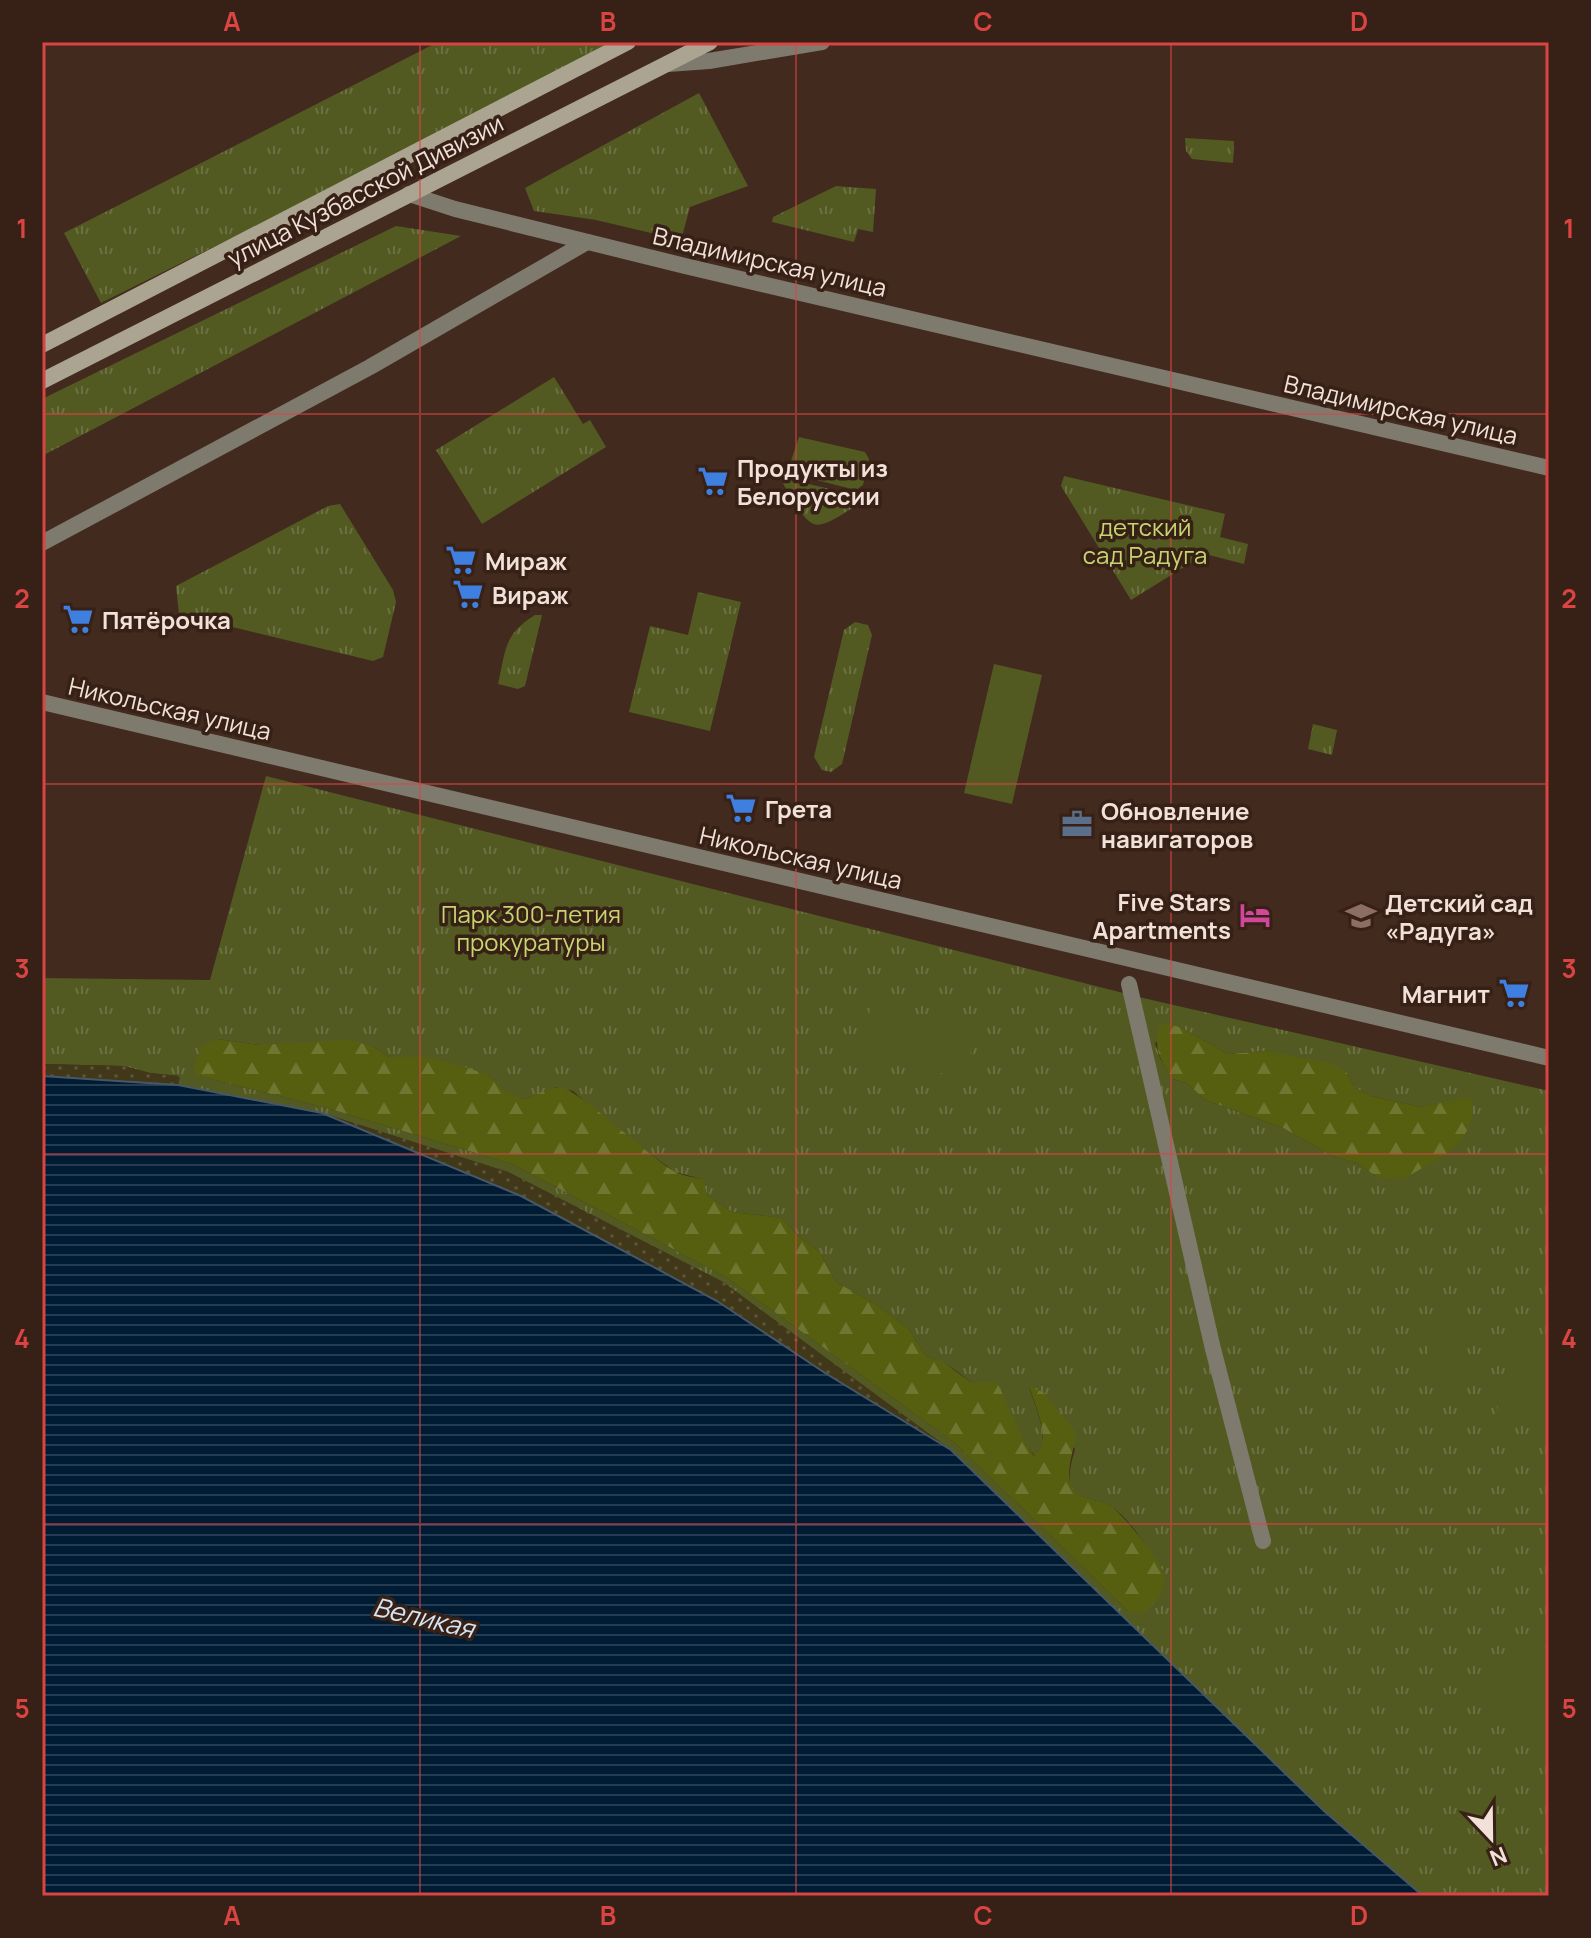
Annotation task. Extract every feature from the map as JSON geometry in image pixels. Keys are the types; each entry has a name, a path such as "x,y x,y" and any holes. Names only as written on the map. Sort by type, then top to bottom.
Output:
{"street":[{"name":"улица Кузбасской Дивизии","path":"42,345 628,42"},
{"name":"улица Кузбасской Дивизии","path":"42,381 710,42"},
{"path":"666,64 709,61 822,42"},
{"name":"Владимирская улица","path":"409,194 455,209 587,242 1549,468"},
{"path":"42,543 370,367 587,242"},
{"name":"Никольская улица","path":"42,702 1549,1058"},
{"path":"1129,984 1213,1349 1263,1541"}],"green space":[{"path":"438,42 625,42 101,303 64,233"},
{"path":"699,93 748,186 690,207 681,240 596,220 534,211 525,188"},
{"path":"1185,138 1234,141 1233,163 1192,159 1186,151"},
{"path":"836,186 876,189 873,232 858,229 854,242 772,222 773,217"},
{"path":"396,226 461,236 42,456 42,399"},
{"path":"554,377 583,424 590,420 606,447 482,524 436,450"},
{"path":"799,437 865,452 869,459 863,485 856,490 792,474 789,467"},
{"name":"детский сад Радуга","path":"1064,476 1225,514 1220,537 1248,544 1244,564 1205,554 1131,600 1061,486"},
{"path":"779,477 868,498 834,519 815,524 800,511"},
{"path":"340,504 393,590 396,602 383,657 373,661 179,614 176,586 328,506"},
{"path":"698,592 741,602 710,731 629,712 650,626 688,635"},
{"path":"535,615 542,615 525,686 518,689 498,684 511,637"},
{"path":"855,622 868,625 872,635 842,764 831,772 822,770 814,757 844,630"},
{"path":"994,664 1042,675 1012,804 964,793"},
{"path":"1313,724 1337,730 1332,755 1308,749"},
{"name":"Парк 300-летия прокуратуры","path":"266,776 1143,998 1549,1091 1549,1896 1423,1896 1324,1811 951,1450 723,1282 508,1172 322,1113 178,1085 180,1076 124,1066 42,1064 42,978 210,980","holes":["1182,1028 1228,1054 1265,1051 1347,1073 1355,1088 1371,1096 1421,1107 1464,1099 1377,1177 1357,1163 1333,1156 1283,1128 1205,1100 1187,1083 1172,1079 1155,1043","217,1039 260,1045 374,1047 389,1057 490,1076 501,1090 525,1099 556,1087 573,1091 619,1131 675,1172 702,1179 707,1195 732,1212 782,1218 798,1236 820,1252 836,1282 874,1303 908,1328 926,1356 943,1363 974,1385 1035,1456 1040,1449 1042,1432 1029,1387 1075,1449 1070,1468 1074,1492 1119,1512 1140,1536 1163,1571 1128,1611 955,1443 726,1277 512,1164 327,1108 199,1076"]},
{"path":"871,1004 976,1027 965,1078 861,1056"},
{"path":"1165,1023 1182,1028 1228,1054 1265,1051 1333,1064 1347,1073 1355,1088 1371,1096 1421,1107 1464,1098 1472,1101 1468,1128 1454,1148 1409,1176 1401,1179 1377,1177 1357,1163 1333,1156 1283,1128 1205,1100 1187,1083 1172,1079 1158,1048 1159,1027"},
{"path":"217,1039 260,1045 349,1040 374,1047 389,1057 423,1057 466,1067 490,1076 502,1090 525,1099 557,1087 569,1090 672,1170 703,1179 707,1195 732,1212 782,1218 798,1236 820,1252 836,1282 874,1303 908,1328 926,1356 943,1362 972,1383 997,1382 1034,1456 1042,1441 1042,1432 1029,1386 1044,1393 1076,1433 1069,1468 1072,1488 1084,1498 1111,1506 1142,1539 1164,1576 1158,1596 1144,1613 1128,1611 955,1443 726,1277 512,1164 327,1108 199,1076 194,1070 201,1046"},
{"path":"1433,1322 1471,1329 1460,1389 1422,1382"},
{"path":"1513,1341 1549,1349 1549,1427 1496,1415"},
{"path":"1524,1633 1549,1650 1549,1754 1476,1705"}],"sand":[{"path":"42,1064 124,1066 180,1076 178,1085 42,1076"},
{"path":"322,1113 508,1172 723,1282 951,1450 825,1373 717,1301 521,1196"}],"water":[{"name":"Великая","path":"42,1076 178,1085 322,1113 521,1196 717,1301 825,1373 951,1450 1324,1811 1423,1896 42,1896"}],"place":[{"name":"Продукты из Белоруссии","path":"713,481"},
{"name":"Мираж","path":"461,560"},
{"name":"Вираж","path":"468,594"},
{"name":"Пятёрочка","path":"78,619"},
{"name":"Грета","path":"741,808"},
{"name":"Обновление навигаторов","path":"1077,824"},
{"name":"Five Stars Apartments","path":"1255,915"},
{"name":"Детский сад «Радуга»","path":"1361,916"},
{"name":"Магнит","path":"1514,993"}]}
